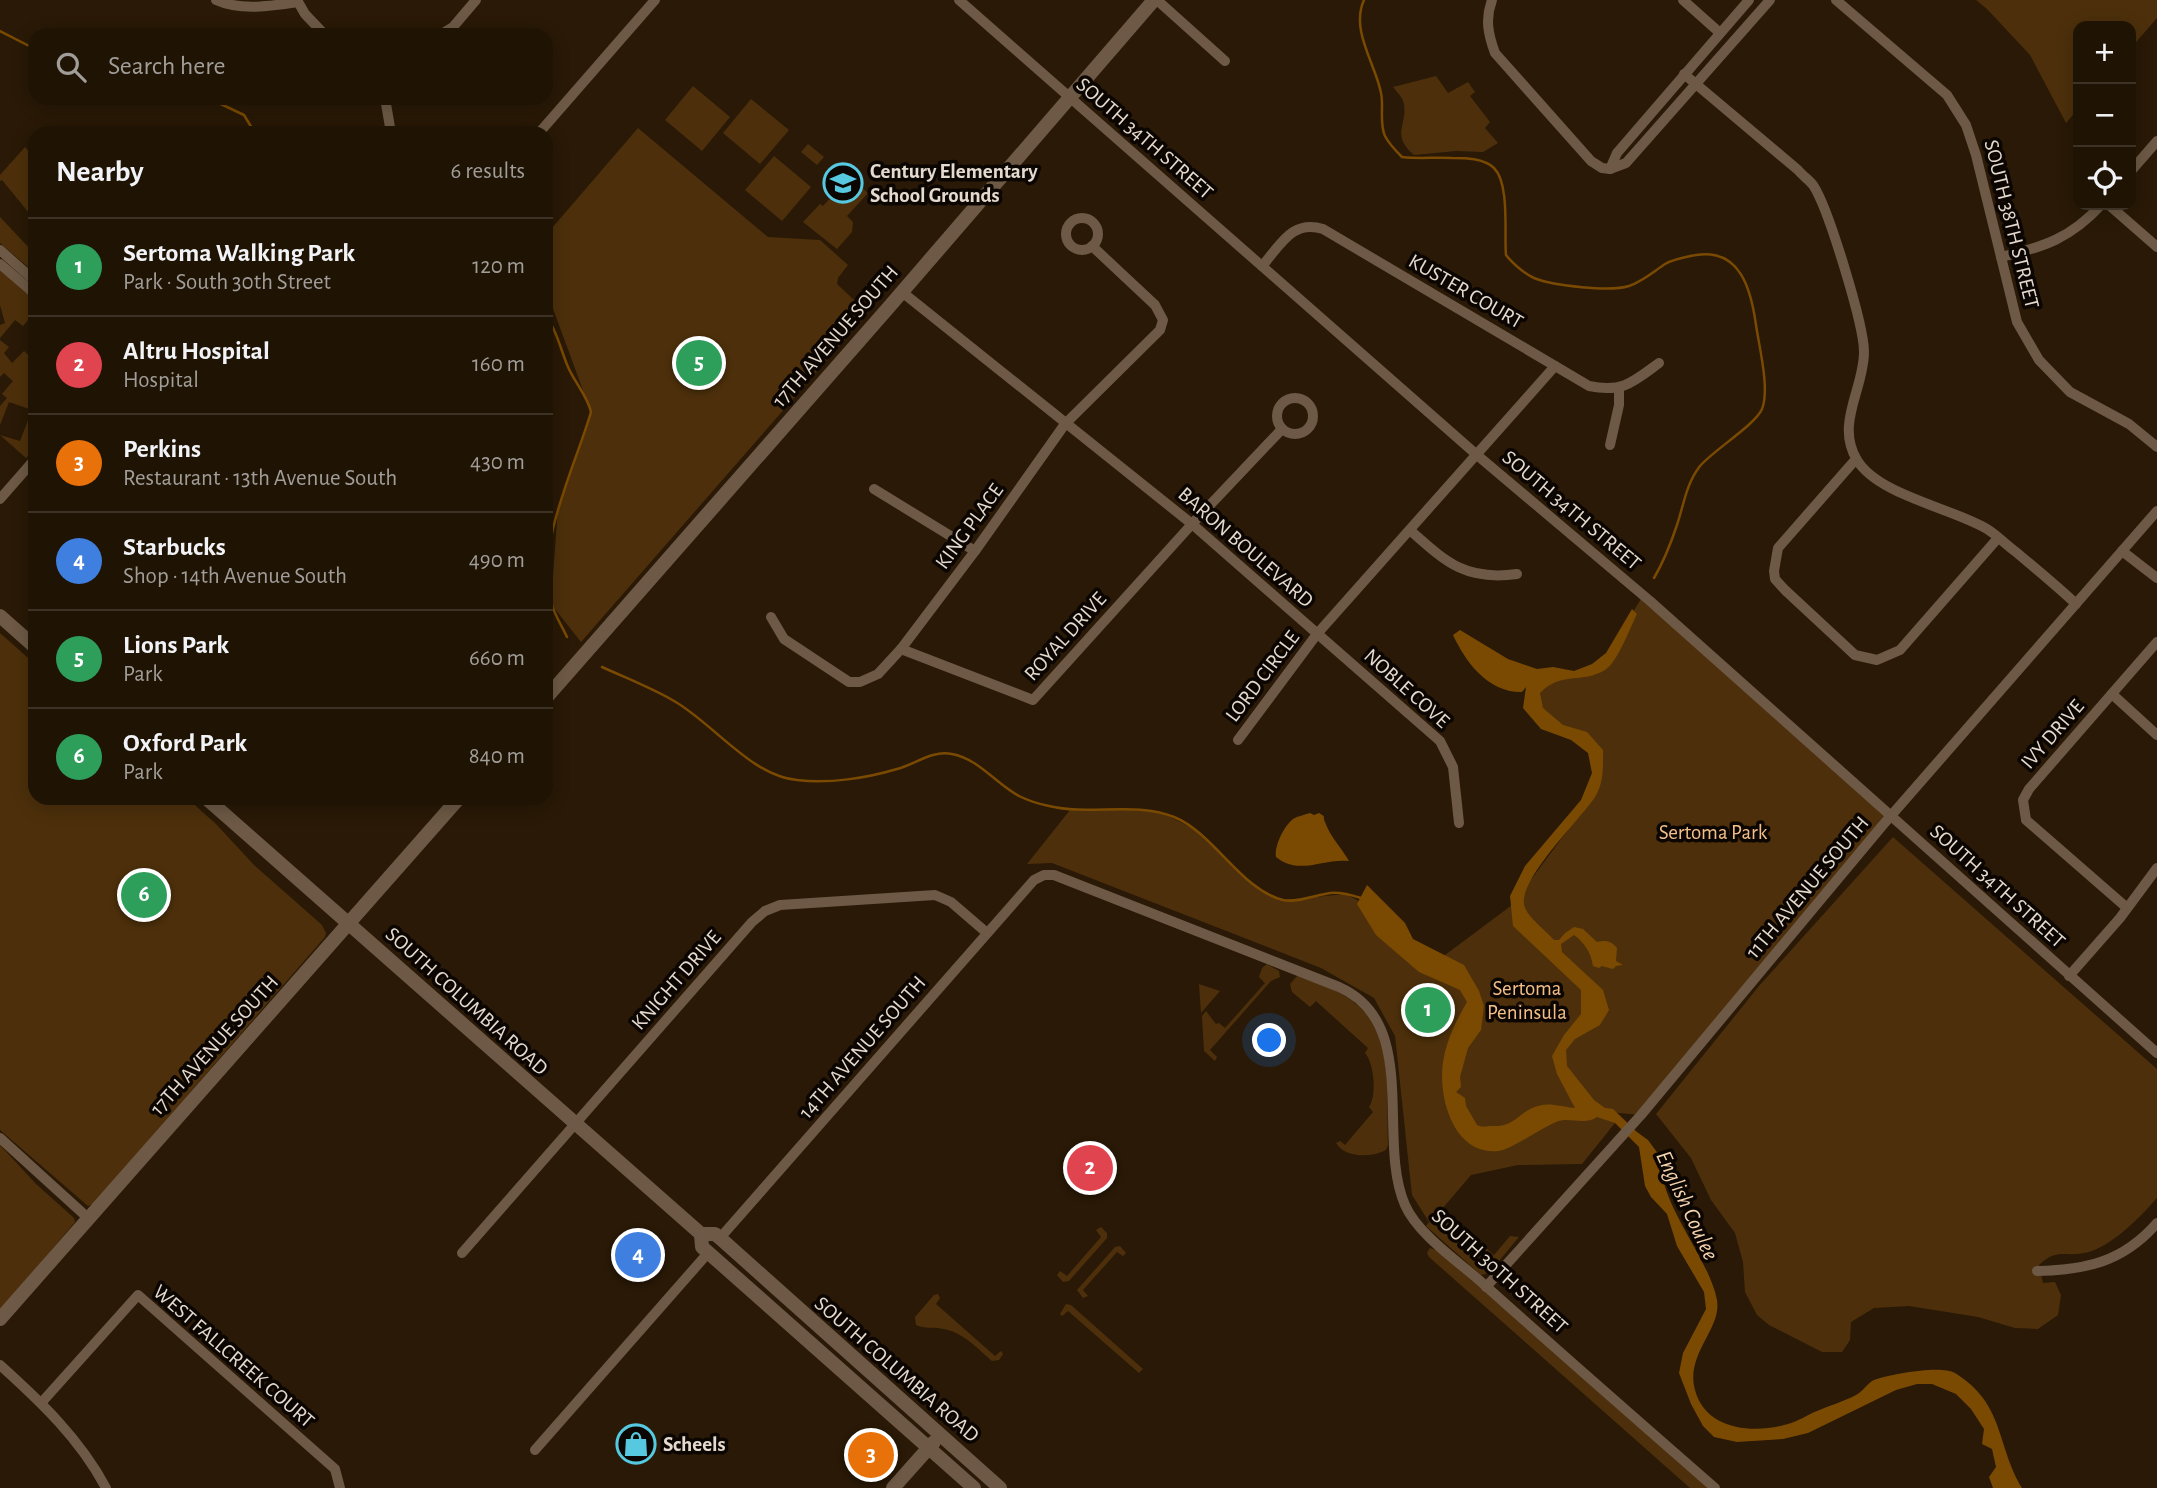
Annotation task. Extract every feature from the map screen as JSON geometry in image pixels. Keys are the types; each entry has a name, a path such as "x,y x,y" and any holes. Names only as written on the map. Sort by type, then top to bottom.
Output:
{"street":[{"path":"216,0 224,4 265,7 298,1 316,28"},
{"path":"451,28 476,0"},
{"path":"545,126 655,0"},
{"name":"SOUTH 34TH STREET","path":"959,0 1477,455 1643,595 2157,1053"},
{"path":"1155,0 1226,61"},
{"name":"17TH AVENUE SOUTH","path":"553,685 902,292 1155,0"},
{"path":"1492,0 1487,14 1488,36 1495,53 1591,161 1602,168 1610,169 1626,163 1770,0"},
{"path":"1683,0 1720,33"},
{"path":"1610,169 1617,153 1749,0"},
{"name":"SOUTH 38TH STREET","path":"1836,0 1947,95 1966,125 1976,155 2017,322 2039,360 2070,392 2129,424 2157,447"},
{"path":"1684,74 1798,170 1813,185 1823,207 1832,229 1864,351 1861,378 1848,421 1850,444 1856,459 1875,479 1988,529 2076,604"},
{"path":"386,105 390,126"},
{"path":"2136,165 2157,141"},
{"path":"2001,257 2058,240 2087,221 2097,210"},
{"path":"2115,210 2157,247"},
{"name":"KUSTER COURT","path":"1262,266 1297,229 1306,225 1323,229 1589,386 1619,388"},
{"name":"KING PLACE","path":"771,617 784,639 849,682 860,682 878,674 901,649 1065,424 1160,330 1163,320 1155,305 1092,246"},
{"path":"0,250 28,281"},
{"path":"0,264 28,284"},
{"name":"BARON BOULEVARD","path":"902,292 1192,523 1317,634 1555,366"},
{"path":"1610,445 1619,405 1619,388 1630,384 1659,363"},
{"path":"1192,523 1282,429"},
{"path":"1856,459 1778,548 1774,571 1775,579 1785,590 1855,654 1877,660 1900,650 1998,538"},
{"path":"0,499 28,467"},
{"path":"874,489 975,551"},
{"name":"11TH AVENUE SOUTH","path":"1486,1287 1618,1140 1892,816 2157,511"},
{"name":"ROYAL DRIVE","path":"901,649 1033,700 1192,523"},
{"path":"1411,531 1434,552 1464,572 1495,577 1517,574"},
{"path":"2122,551 2157,578"},
{"path":"0,616 28,641"},
{"name":"LORD CIRCLE","path":"1238,740 1317,634"},
{"name":"NOBLE COVE","path":"1317,634 1440,741 1453,767 1459,823"},
{"name":"IVY DRIVE","path":"2126,907 2026,820 2024,800 2029,789 2157,642"},
{"path":"2112,694 2157,735"},
{"name":"SOUTH COLUMBIA ROAD","path":"214,805 701,1234 715,1234 720,1238 1000,1488"},
{"name":"17TH AVENUE SOUTH","path":"0,1319 453,805"},
{"path":"2069,976 2120,918 2157,869"},
{"name":"SOUTH 30TH STREET","path":"1034,880 1044,875 1054,876 1339,987 1359,998 1375,1018 1388,1052 1395,1157 1399,1189 1406,1208 1423,1230 1715,1488"},
{"name":"14TH AVENUE SOUTH","path":"720,1238 1034,880"},
{"name":"KNIGHT DRIVE","path":"462,1253 752,922 765,911 780,905 935,895 951,902 987,933"},
{"path":"0,1138 88,1218"},
{"path":"2037,1271 2074,1270 2119,1256 2148,1234 2157,1223"},
{"name":"SOUTH COLUMBIA ROAD","path":"701,1234 702,1247 708,1253 974,1488"},
{"path":"535,1450 708,1253 724,1255 754,1271"},
{"name":"WEST FALLCREEK COURT","path":"42,1402 138,1295 335,1469 340,1488"},
{"path":"0,1365 42,1402 94,1466 106,1488"},
{"path":"893,1488 941,1434"}],"green space":[{"path":"1976,0 2157,0 2157,18 2136,42 2136,21 2073,21 2073,115 2066,123 2030,55"},
{"path":"1436,76 1448,93 1468,82 1475,92 1470,96 1490,122 1485,128 1498,143 1483,152 1456,151 1414,155 1407,148 1401,134 1403,101 1393,87"},
{"path":"693,86 730,117 702,151 665,120"},
{"path":"751,99 789,130 760,164 723,133"},
{"path":"638,128 768,237 820,240 848,265 838,278 837,284 868,313 581,642 553,607 558,507 591,412 553,309 553,227"},
{"path":"808,144 824,157 817,165 801,152"},
{"path":"25,147 28,151 28,212 2,180 0,181 0,175"},
{"path":"774,156 811,187 782,221 745,190"},
{"path":"850,177 868,193 847,216 853,222 852,232 837,249 803,222 820,204 823,206"},
{"path":"0,217 28,247 28,267 0,243"},
{"path":"0,269 28,293 28,320 23,326 15,320 0,338 0,325 5,323 0,305"},
{"path":"0,340 9,347 4,353 12,363 24,351 28,355 28,409 9,402 0,425 0,406 7,398 2,394 13,381 4,373 0,377"},
{"path":"28,420 26,458 0,435 20,441"},
{"path":"1641,599 1892,816 1641,1115 1597,1111 1615,1123 1582,1164 1518,1165 1471,1175 1442,1209 1494,1255 1510,1236 1519,1237 1490,1273 1481,1275 1426,1226 1429,1222 1412,1195 1395,1036 1374,998 1321,968 1052,863 1027,864 1070,810 1147,810 1168,816 1200,832 1243,875 1265,892 1284,900 1346,894 1390,918 1429,967 1512,905 1588,803 1596,754 1530,709 1534,681 1581,673 1604,658"},
{"path":"0,633 28,658 28,805 195,805 254,865 322,925 326,933 93,1204 88,1206 0,1130"},
{"path":"1893,837 2157,1069 2157,1198 2124,1231 2104,1245 2084,1253 2056,1255 2039,1265 2043,1283 2055,1282 2061,1295 2058,1315 2038,1329 2015,1328 1978,1317 1909,1306 1874,1308 1851,1322 1850,1340 1842,1352 1822,1352 1769,1325 1757,1315 1745,1292 1743,1262 1735,1233 1711,1200 1691,1158 1656,1114 1759,986"},
{"path":"1267,964 1279,971 1280,977 1271,981 1210,1050 1217,1057 1215,1061 1204,1051 1202,1016 1206,1011 1216,1024 1219,1023 1225,1028 1265,983 1259,977 1262,968"},
{"path":"1297,976 1348,998 1368,1016 1377,1032 1386,1069 1386,1150 1359,1155 1346,1152 1336,1143 1340,1141 1345,1145 1373,1112 1369,1107 1374,1087 1371,1064 1365,1053 1368,1048 1316,1001 1310,1007 1292,992 1290,984"},
{"path":"1199,984 1220,991 1201,1013"},
{"path":"0,1145 75,1222 0,1311"},
{"path":"1101,1227 1107,1233 1107,1238 1069,1281 1063,1282 1057,1275 1060,1271 1067,1276 1101,1237 1096,1230"},
{"path":"1120,1246 1126,1253 1123,1256 1117,1252 1083,1290 1088,1296 1083,1298 1077,1290 1115,1247"},
{"path":"1430,1248 1439,1251 1709,1488 1690,1488 1429,1257 1427,1253"},
{"path":"938,1294 940,1298 936,1304 995,1356 1001,1351 1003,1354 999,1360 992,1361 970,1342 951,1331 916,1325 915,1317 934,1295"},
{"path":"1066,1304 1071,1305 1143,1369 1139,1373 1068,1311 1062,1316 1060,1314"}],"shaded area":[{"path":"1632,609 1637,614 1610,666 1596,674 1556,682 1540,693 1543,708 1563,725 1587,732 1603,750 1603,768 1595,797 1551,851 1529,883 1524,897 1527,912 1554,940 1559,940 1574,927 1583,929 1597,942 1613,944 1617,948 1616,961 1623,965 1613,969 1593,966 1587,949 1574,935 1561,944 1562,952 1603,990 1609,1010 1600,1025 1575,1039 1566,1050 1567,1066 1594,1100 1605,1108 1613,1109 1648,1140 1662,1159 1662,1175 1667,1192 1712,1283 1717,1311 1699,1353 1693,1377 1701,1404 1710,1414 1733,1426 1761,1429 1792,1423 1859,1393 1877,1379 1917,1371 1948,1371 1971,1385 1983,1398 1998,1426 2022,1488 1993,1488 1989,1477 1996,1467 1992,1449 1982,1444 1984,1429 1971,1409 1956,1394 1932,1384 1917,1384 1896,1390 1808,1433 1783,1439 1737,1442 1714,1437 1703,1426 1679,1373 1683,1353 1706,1309 1704,1292 1677,1246 1667,1214 1645,1186 1639,1147 1615,1123 1597,1117 1587,1121 1561,1120 1504,1150 1482,1150 1459,1133 1451,1119 1445,1103 1442,1071 1453,1028 1467,1002 1460,990 1419,972 1376,935 1357,904 1367,885 1405,923 1413,939 1464,965 1479,991 1484,1006 1481,1030 1468,1048 1460,1077 1461,1087 1456,1092 1465,1098 1466,1106 1477,1125 1501,1126 1542,1105 1575,1108 1557,1074 1552,1056 1581,1014 1581,990 1513,926 1510,896 1525,866 1581,800 1592,773 1588,753 1571,740 1541,729 1523,708 1526,687 1522,692 1510,691 1489,682 1472,666 1453,635 1460,630 1508,659 1537,669 1553,667 1574,671 1592,664 1606,653"},
{"path":"1310,813 1324,816 1330,833 1349,861 1302,866 1285,863 1276,857 1278,842 1286,826 1293,819"}],"waterway":[{"name":"English Coulee","path":"1364,0 1360,23 1365,47 1381,93 1382,126 1387,139 1402,157 1480,160 1494,168 1499,175 1504,197 1506,255 1523,271 1534,278 1555,283 1620,288 1639,282 1672,261 1696,255 1711,255 1723,258 1741,274 1751,298 1763,367 1765,390 1762,409 1695,473 1670,545 1654,578"},
{"path":"0,31 28,45"},
{"path":"223,105 244,115 251,126"},
{"path":"553,328 568,367 591,412 553,527"},
{"path":"553,607 567,637"},
{"path":"602,667 674,701 748,759 780,776 809,781 848,779 897,769 937,754 952,754 979,766 1019,796 1041,804 1080,810 1144,810 1174,817 1202,835 1254,885 1283,900 1300,900 1334,893 1361,898"}],"place":[{"name":"Century Elementary School Grounds","path":"843,183"},
{"name":"Lions Park","path":"699,363"},
{"name":"Oxford Park","path":"144,895"},
{"name":"Sertoma Walking Park","path":"1428,1010"},
{"name":"Altru Hospital","path":"1090,1168"},
{"name":"Starbucks","path":"638,1255"},
{"name":"Scheels","path":"636,1444"},
{"name":"Perkins","path":"871,1455"}],"park label":[{"name":"Sertoma Park","path":"1713,832"},
{"name":"Sertoma Peninsula","path":"1527,1000"}]}
